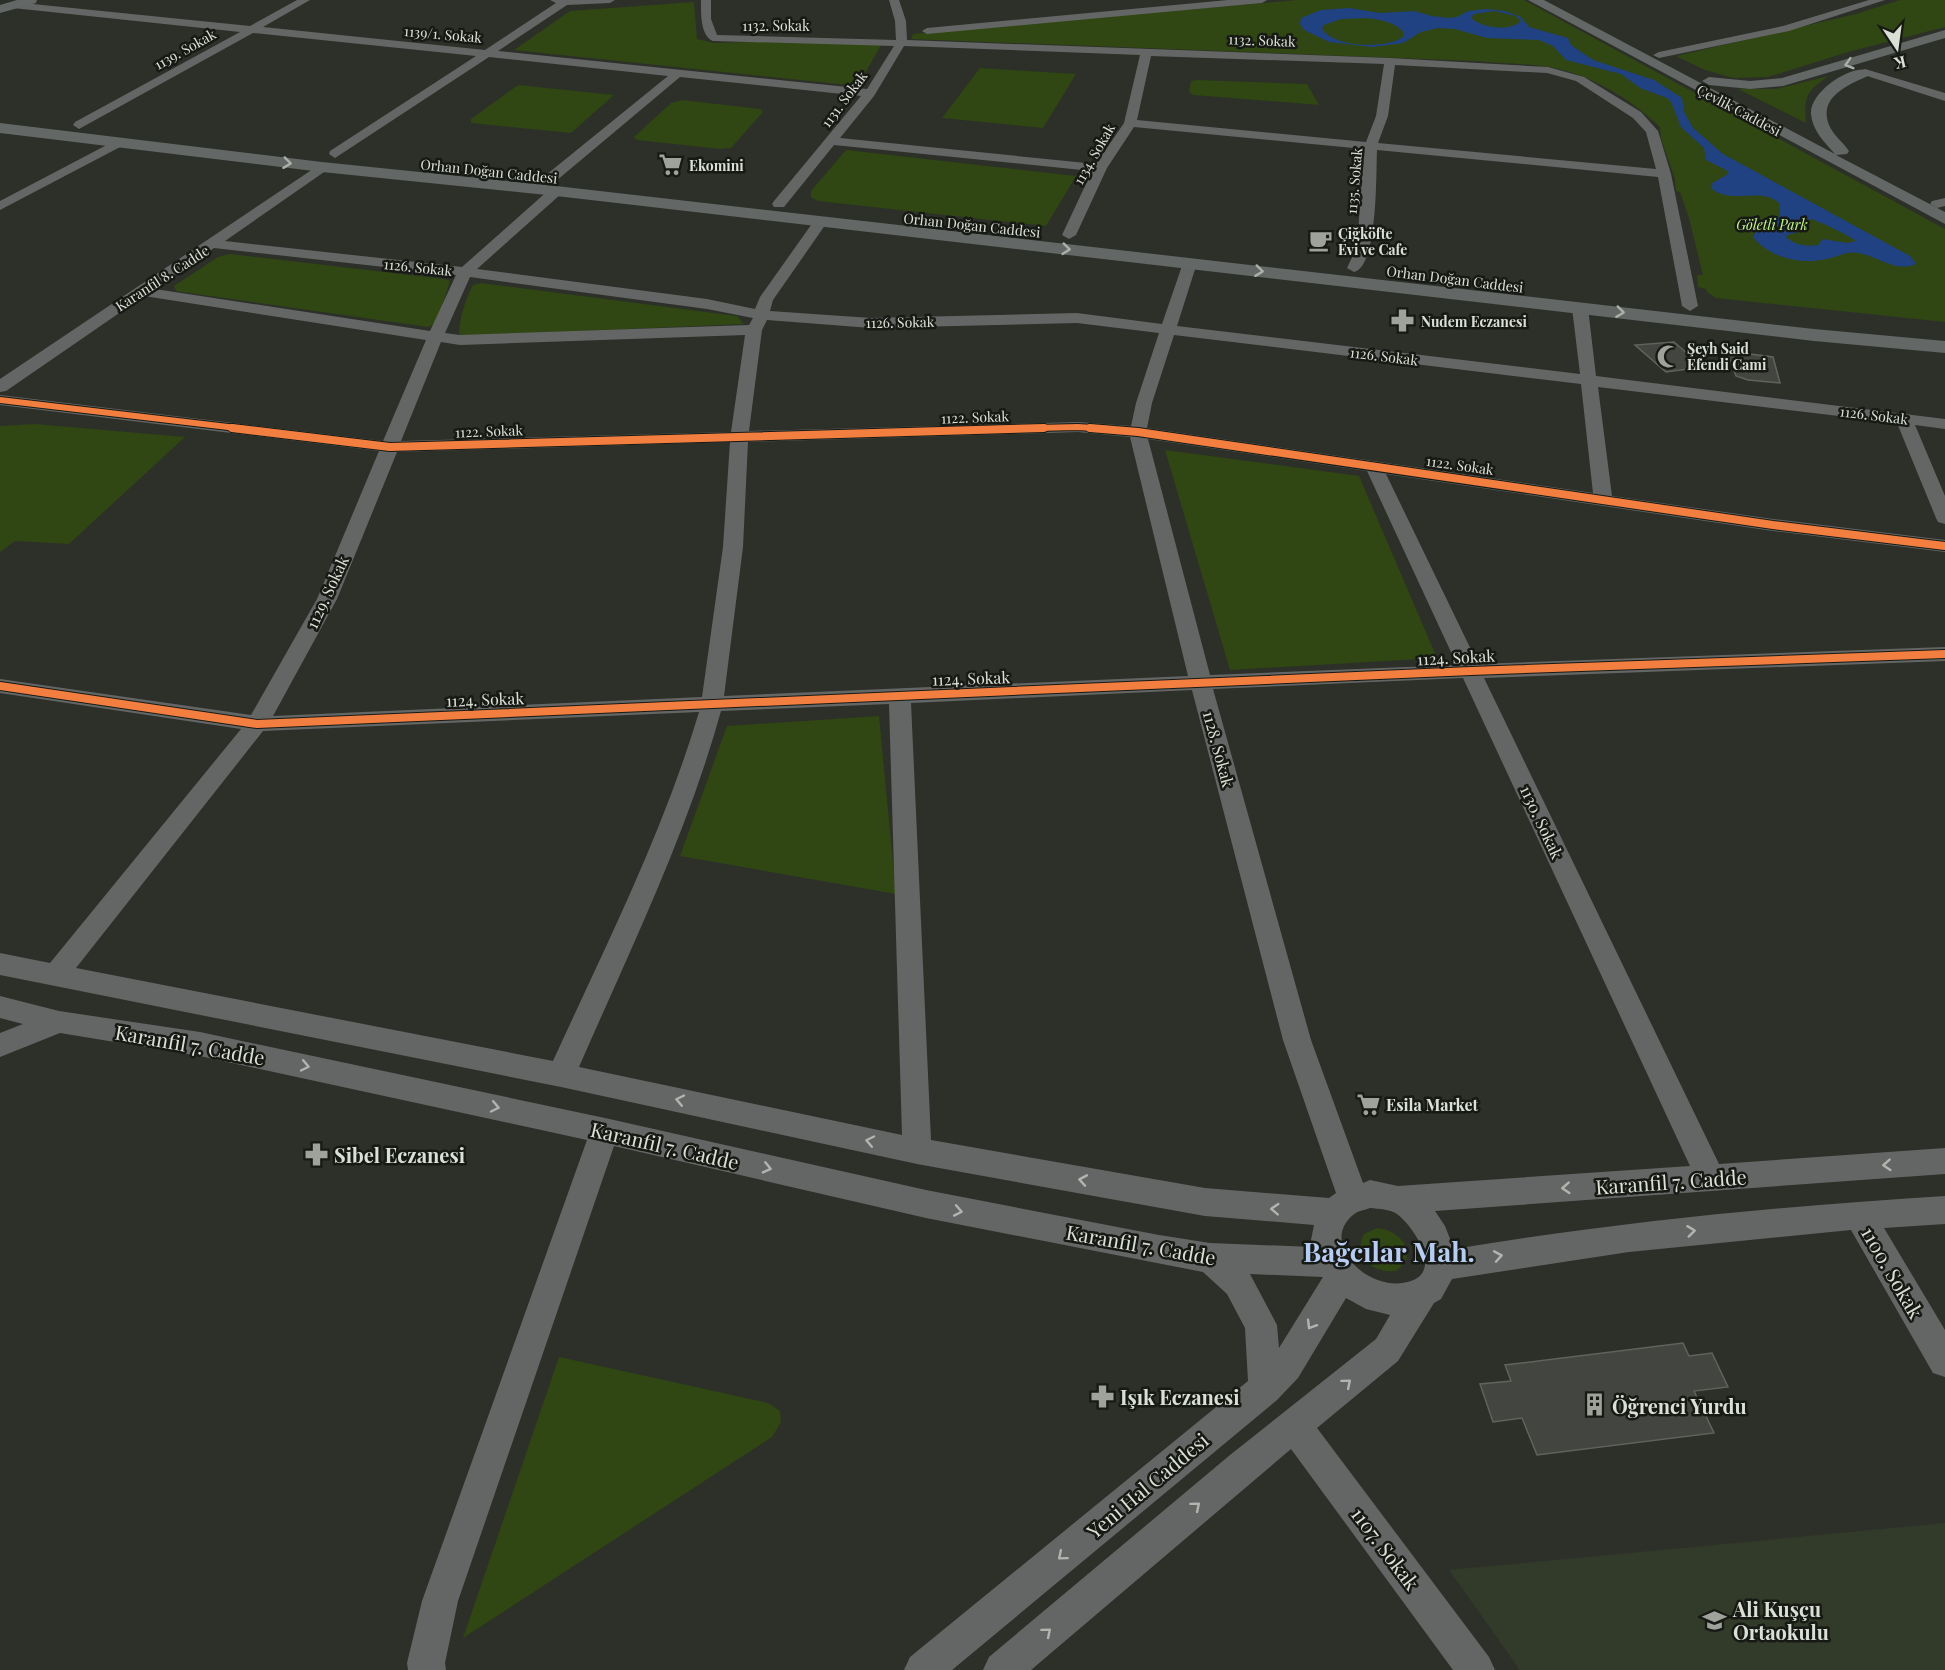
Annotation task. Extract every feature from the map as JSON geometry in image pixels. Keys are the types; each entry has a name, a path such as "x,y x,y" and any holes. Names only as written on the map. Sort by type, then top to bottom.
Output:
{"main road":[{"path":"6,5 30,0"},
{"name":"Çevlik Caddesi","path":"1534,0 1945,219"},
{"name":"Çevlik Caddesi","path":"1553,0 1942,205"},
{"path":"1709,81 1750,85 1783,82 1945,34"},
{"path":"1841,151 1825,136 1819,122 1821,100 1830,88 1865,72 1945,48"},
{"name":"Orhan Doğan Caddesi","path":"0,117 335,154 553,184 779,204 1690,306 1945,332"},
{"path":"0,128 322,167 553,184 821,221 1814,335 1945,347"}],"street":[{"name":"1139. Sokak","path":"79,125 305,0"},
{"path":"335,154 560,1 610,0"},
{"name":"1132. Sokak","path":"706,0 706,20 713,38 716,39 901,38 1146,52 1390,61 1548,70 1580,79 1637,115 1652,131 1664,174 1690,306"},
{"path":"894,0 898,10 901,38 1262,0"},
{"path":"1126,0 1136,12"},
{"path":"1659,54 1785,29 1880,0"},
{"name":"1139/1. Sokak","path":"6,5 870,93"},
{"name":"1131. Sokak","path":"779,204 870,93 901,38"},
{"name":"1134. Sokak","path":"1069,235 1100,168 1130,123 1146,52"},
{"name":"1135. Sokak","path":"1354,267 1364,247 1371,145 1382,116 1390,61"},
{"path":"1865,72 1945,98"},
{"path":"553,184 678,73"},
{"path":"1130,123 1664,174"},
{"path":"832,141 1100,168"},
{"path":"0,206 120,142"},
{"name":"Karanfil 8. Cadde","path":"0,387 140,291 214,244 322,167"},
{"name":"1129. Sokak","path":"56,975 257,724 327,599 436,335 465,272 553,184"},
{"path":"561,1075 655,864 700,746 712,704 732,547 739,437 758,323 765,300 821,221"},
{"name":"1126. Sokak","path":"214,244 465,272 707,304 758,323 1077,318 1945,424"},
{"name":"1128. Sokak","path":"1190,263 1144,403 1138,432 1201,684 1343,1205"},
{"path":"140,291 460,340 527,339 758,323"},
{"path":"1580,308 1603,500"},
{"name":"1122. Sokak","path":"0,400 390,447 1078,427 1138,432 1373,465 1942,549"},
{"path":"1903,418 1945,518"},
{"name":"1130. Sokak","path":"1373,465 1711,1179"},
{"name":"1124. Sokak","path":"0,686 257,724 1471,671 1945,654"},
{"path":"900,695 917,1151"},
{"path":"0,964 561,1075 917,1151 1205,1202 1343,1205 1370,1194 1396,1200 1422,1216 1434,1232 1440,1249 1431,1280 1387,1350 1242,1467 1002,1670"},
{"name":"Karanfil 7. Cadde","path":"0,1007 59,1022 200,1044 605,1131 926,1204 1210,1258 1337,1268"},
{"path":"0,1045 59,1022"},
{"path":"427,1670 426,1663 440,1601 605,1131"},
{"name":"Karanfil 7. Cadde","path":"1396,1200 1945,1161"},
{"path":"1343,1205 1325,1234 1328,1252 1350,1284 1367,1295 1386,1300 1405,1300 1431,1280 1532,1250 1803,1219 1945,1210"},
{"name":"1100. Sokak","path":"1860,1215 1945,1361"},
{"path":"1210,1258 1238,1283 1261,1325 1265,1388"},
{"name":"Yeni Hal Caddesi","path":"923,1670 1265,1388 1286,1366 1337,1268"},
{"name":"1107. Sokak","path":"1295,1426 1476,1670"}],"shaded area":[{"name":"Ali Kuşçu Ortaokulu","path":"1945,1523 1945,1670 1520,1670 1449,1570"}],"green space":[{"name":"Göletli Park","path":"1297,0 1524,0 1945,229 1945,322 1716,298 1706,289 1698,287 1697,275 1703,275 1689,218 1680,192 1676,191 1675,179 1661,139 1660,127 1638,108 1600,84 1559,69 1476,61 911,39 913,34"},
{"path":"1900,0 1945,0 1945,27 1848,52 1768,77 1733,78 1705,70 1676,56 1856,14"},
{"path":"694,2 697,39 714,43 781,41 881,45 858,86 514,50 570,11"},
{"path":"980,68 1076,74 1043,128 942,118"},
{"path":"1829,76 1815,86 1808,95 1806,123 1738,89 1776,89"},
{"path":"1191,81 1307,84 1319,105 1193,95 1189,92"},
{"path":"518,85 614,95 571,133 471,123 471,119"},
{"path":"682,100 760,109 763,112 731,148 720,149 637,140 634,137 671,103"},
{"path":"846,150 1076,176 1046,226 818,201 811,197 811,191"},
{"path":"230,254 450,281 438,319 435,324 428,327 176,291 174,286 218,257"},
{"path":"481,283 737,316 744,324 459,336 461,316 467,297 473,285"},
{"path":"35,424 185,437 69,544 15,541 0,552 0,426"},
{"path":"1165,450 1359,476 1437,658 1230,670"},
{"path":"879,716 896,894 680,856 727,726"},
{"path":"1377,1228 1390,1231 1404,1243 1406,1262 1396,1271 1380,1270 1373,1267 1363,1257 1361,1242 1364,1234"},
{"path":"559,1357 768,1403 780,1411 781,1422 772,1437 463,1638"}],"water":[{"path":"1349,8 1380,13 1414,11 1449,18 1457,17 1468,11 1486,9 1505,11 1521,17 1529,27 1568,38 1571,45 1593,60 1654,80 1682,98 1684,112 1693,128 1723,154 1910,256 1916,264 1894,265 1853,253 1806,261 1786,258 1768,250 1753,237 1758,228 1780,216 1780,204 1765,196 1729,196 1712,189 1711,184 1728,174 1728,171 1706,160 1704,148 1681,127 1671,102 1667,98 1640,88 1621,74 1566,60 1553,46 1539,40 1487,38 1455,29 1438,28 1421,32 1403,43 1372,47 1329,42 1304,30 1300,24 1301,18 1321,10","holes":["1494,11 1516,16 1521,21 1503,28 1482,24 1471,18 1474,14","1368,18 1388,22 1401,29 1404,33 1403,37 1385,43 1361,45 1337,40 1322,29 1324,25 1341,19","1811,219 1815,220 1856,241 1847,243 1823,239 1818,245 1809,246 1789,240 1787,235 1803,231 1803,223"]}],"building":[{"name":"Şeyh Said Efendi Cami","path":"1674,342 1703,367 1666,372 1635,345"},
{"path":"1727,351 1773,357 1780,383 1748,380 1736,376"},
{"name":"Öğrenci Yurdu","path":"1683,1343 1689,1356 1712,1353 1728,1387 1694,1391 1714,1433 1537,1455 1522,1418 1493,1422 1480,1384 1511,1381 1505,1365"}],"cycle path":[{"path":"0,400 390,447 1078,427 1138,432 1773,525 1945,546"},
{"path":"0,686 257,724 1471,671 1945,654"}],"place":[{"name":"Ekomini","path":"671,165"},
{"name":"Çiğköfte Evi ve Cafe","path":"1320,241"},
{"name":"Nudem Eczanesi","path":"1403,321"},
{"name":"Şeyh Said Efendi Cami","path":"1669,356"},
{"name":"Esila Market","path":"1368,1104"},
{"name":"Sibel Eczanesi","path":"316,1154"},
{"name":"Işık Eczanesi","path":"1102,1396"},
{"name":"Öğrenci Yurdu","path":"1594,1405"},
{"name":"Ali Kuşçu Ortaokulu","path":"1715,1620"}],"district":[{"name":"Bağcılar Mah.","path":"1389,1251"}]}
